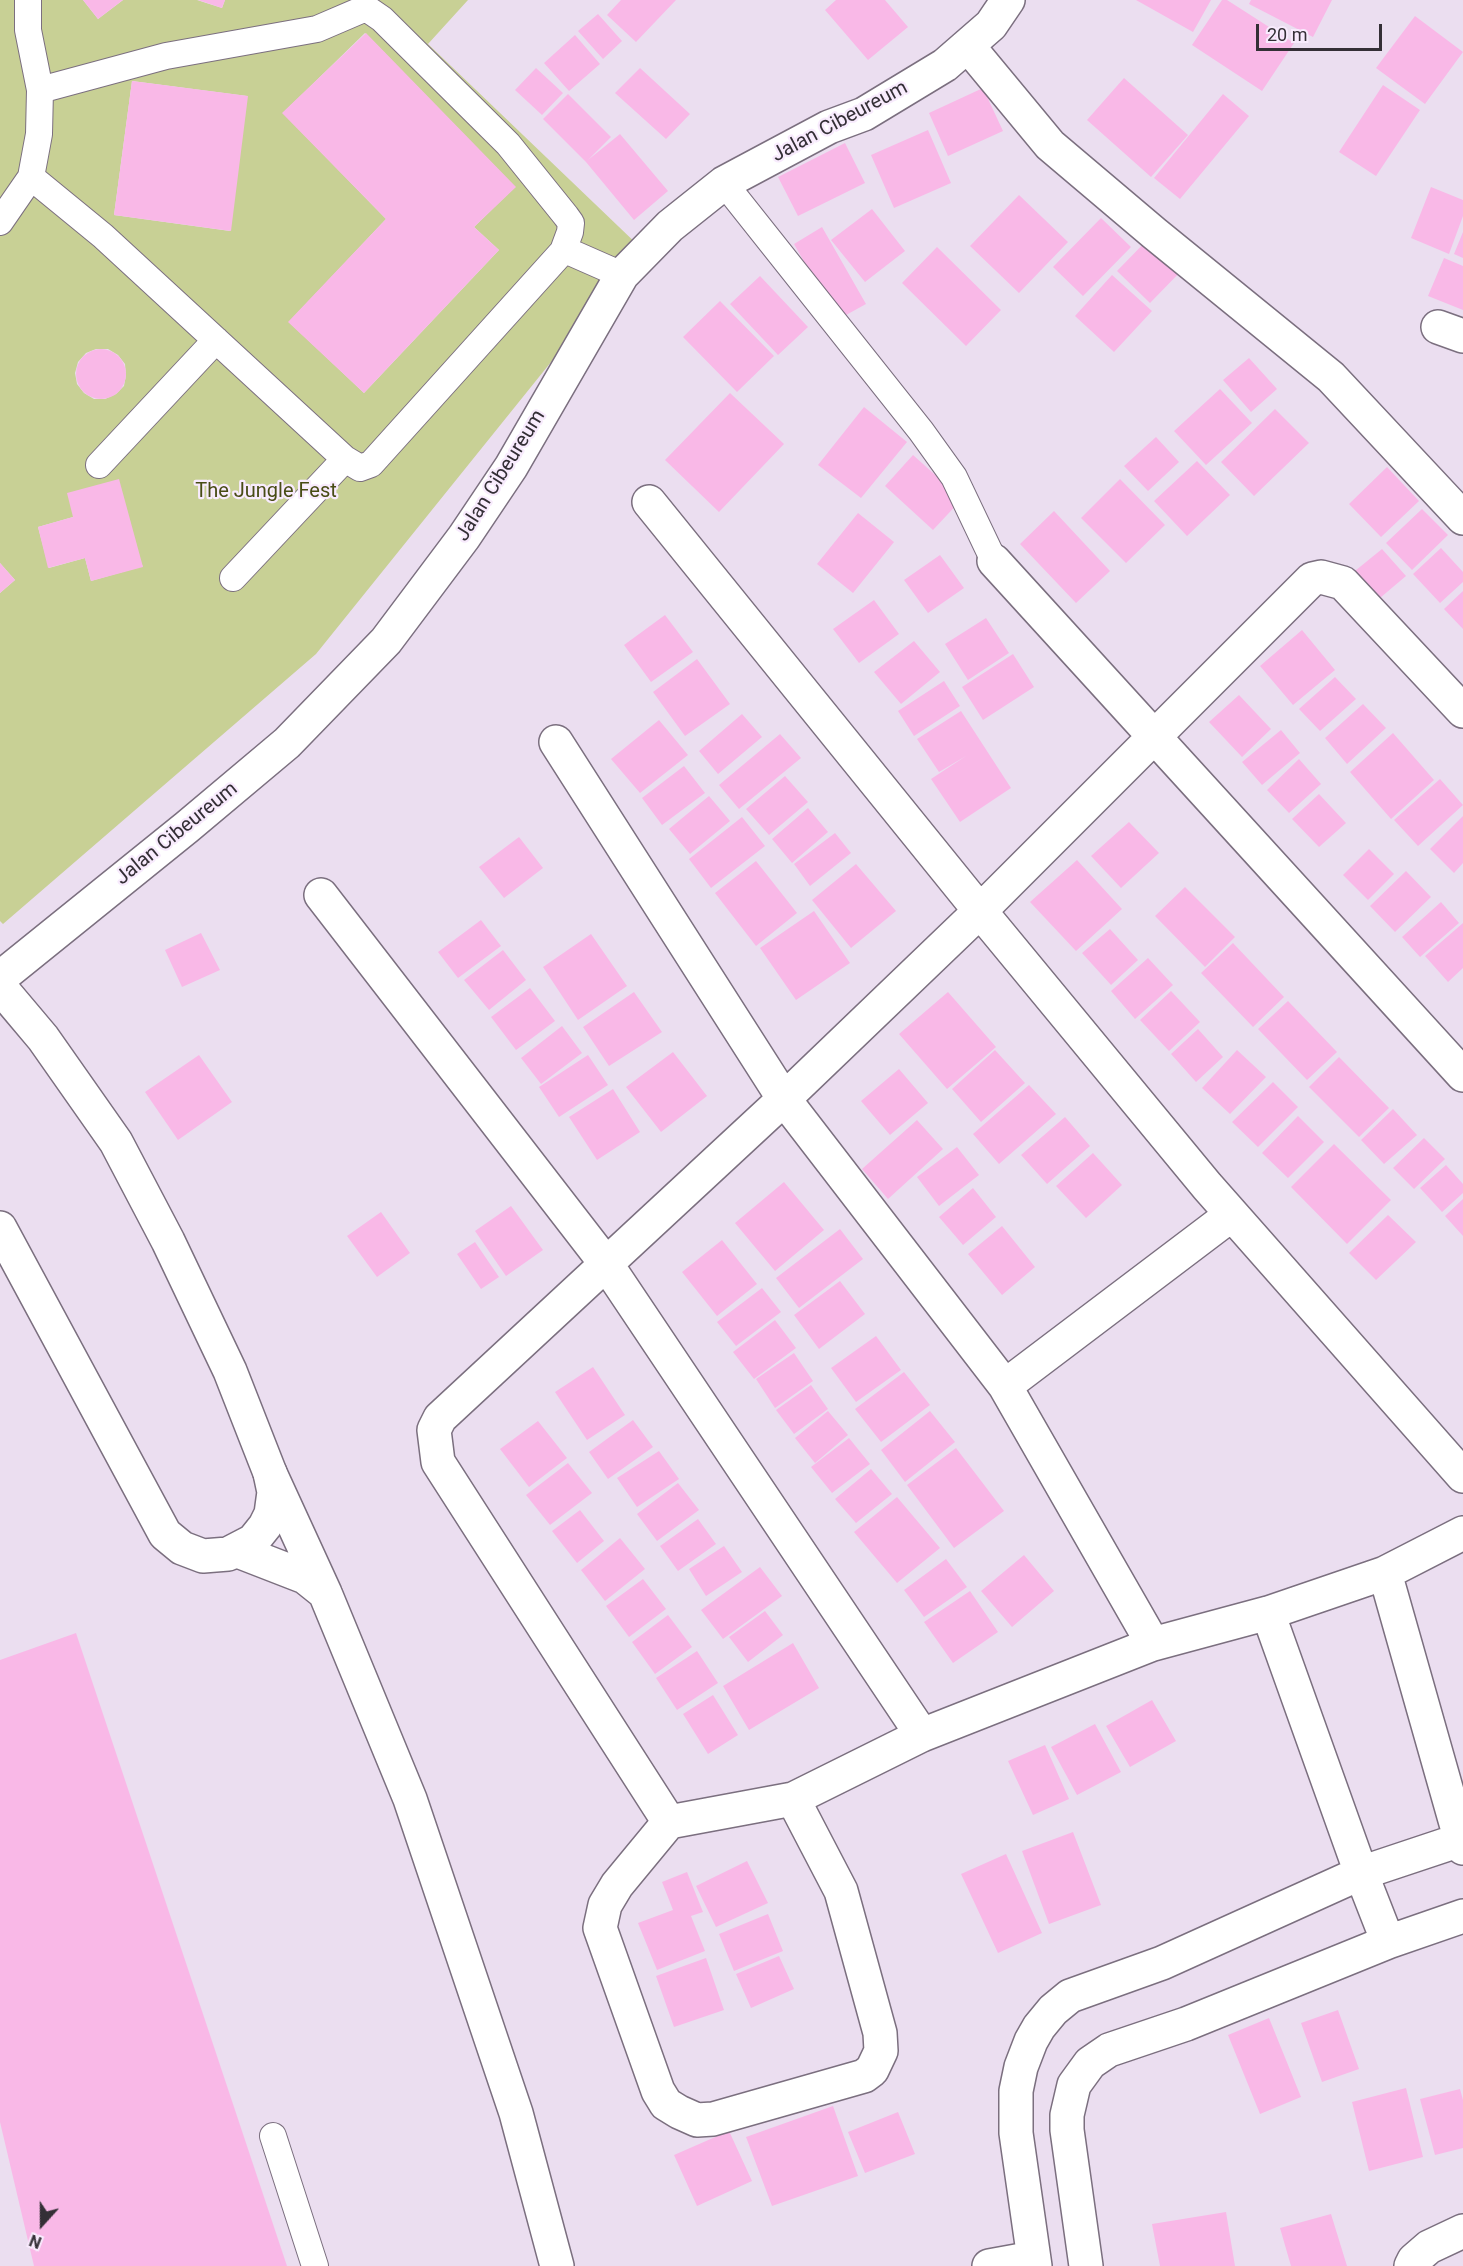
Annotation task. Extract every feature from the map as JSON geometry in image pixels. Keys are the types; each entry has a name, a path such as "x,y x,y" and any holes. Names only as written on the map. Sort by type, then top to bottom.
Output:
{"street":[{"name":"Jalan Cibeureum","path":"0,978 287,743 386,641 464,537 511,467 622,275 670,226 724,183 829,127 864,114 945,65 991,25 1008,0"},
{"path":"968,46 1050,145 1331,377 1463,518"},
{"path":"649,501 980,911 1232,1215 1463,1476"},
{"path":"994,561 1463,1075"},
{"path":"669,1822 438,1462 434,1430 440,1418 784,1099 980,911 1312,579 1321,577 1343,583 1463,711"},
{"path":"555,742 784,1099 1005,1386 1153,1644"},
{"path":"321,895 607,1265 922,1735"},
{"path":"0,987 43,1038 116,1142 168,1241 230,1371 270,1473 325,1593 410,1799 516,2113 557,2266"},
{"path":"1005,1386 1232,1215"},
{"path":"0,1228 165,1534 182,1548 203,1556 237,1551 258,1536 271,1514 274,1492 270,1473"},
{"path":"793,1799 841,1891 880,2033 881,2051 872,2070 864,2076 713,2119 697,2120 666,2104 658,2091 600,1928 605,1905 617,1886 669,1822 793,1799 922,1735 1153,1644 1268,1613 1385,1573 1463,1533"},
{"path":"237,1551 305,1577 325,1593"},
{"path":"989,2266 1034,2262 1016,2133 1016,2091 1021,2067 1031,2041 1039,2026 1053,2010 1070,1996 1162,1963 1361,1873 1462,1842 1385,1573"},
{"path":"1268,1613 1388,1942"},
{"path":"1086,2266 1067,2130 1070,2097 1081,2073 1109,2050 1186,2025 1388,1942 1463,1916"},
{"path":"1411,2266 1414,2260 1429,2247 1463,2231"}],"lane":[{"path":"0,222 31,177 39,134 40,90 28,30 28,0"},
{"path":"31,177 104,236 345,459 360,468 371,464 563,251 571,223 508,144 369,4 317,29 166,57 40,90"},
{"path":"724,183 928,440 954,477 994,561"},
{"path":"563,251 622,275"},
{"path":"99,465 216,340"},
{"path":"233,579 345,459"},
{"path":"273,2136 315,2266"}],"green space":[{"name":"The Jungle Fest","path":"0,0 83,0 98,19 123,0 197,0 222,8 225,0 468,0 428,44 642,249 316,654 3,924 0,921 0,593 15,580 0,563","holes":["365,33 515,187 474,227 499,250 364,393 289,322 386,219 283,113","132,81 247,96 230,231 114,215","96,349 108,349 118,355 125,364 124,386 116,394 105,399 94,399 84,393 77,384 75,373 78,362 86,353","73,517 143,566 91,581 85,558 49,568 38,527"]}],"building":[{"path":"83,0 123,0 98,19"},
{"path":"198,0 225,0 222,8"},
{"path":"621,0 676,0 636,42 607,15"},
{"path":"836,0 885,0 908,27 868,60 825,10"},
{"path":"1136,0 1211,0 1193,32"},
{"path":"1222,0 1227,0 1294,43 1262,91 1192,45"},
{"path":"1251,0 1332,0 1313,37 1249,4"},
{"path":"598,14 622,41 603,59 578,31"},
{"path":"1415,16 1463,52 1425,104 1376,68"},
{"path":"366,33 516,187 474,227 499,250 364,393 288,322 386,219 282,113"},
{"path":"575,35 600,64 569,91 544,63"},
{"path":"536,68 563,93 542,115 515,90"},
{"path":"640,68 690,114 666,139 615,93"},
{"path":"1124,78 1188,135 1151,177 1087,120"},
{"path":"132,81 248,96 231,231 114,215"},
{"path":"1383,85 1420,110 1376,176 1339,152"},
{"path":"983,88 1003,131 948,156 929,113"},
{"path":"568,94 611,137 588,160 620,134 668,191 634,220 586,162 543,119"},
{"path":"1223,94 1249,116 1180,199 1154,178"},
{"path":"928,130 951,183 894,208 871,155"},
{"path":"845,143 865,183 798,216 778,177"},
{"path":"1431,187 1463,200 1463,216 1449,254 1411,238"},
{"path":"1019,195 1068,242 1019,293 970,246"},
{"path":"872,209 905,251 865,282 831,240"},
{"path":"1101,218 1131,247 1083,296 1053,267"},
{"path":"822,227 866,304 837,320 794,244"},
{"path":"1463,232 1463,258 1454,254"},
{"path":"1153,234 1186,266 1150,303 1117,271"},
{"path":"937,247 1001,310 966,346 902,283"},
{"path":"1444,258 1463,266 1463,310 1428,296"},
{"path":"1112,275 1152,311 1114,352 1075,316"},
{"path":"760,276 808,327 778,355 730,304"},
{"path":"720,301 774,356 737,392 683,337"},
{"path":"96,349 106,349 119,356 126,369 126,379 119,392 106,399 96,399 87,395 80,388 76,379 76,369 80,360 87,353"},
{"path":"1249,358 1277,389 1251,412 1223,380"},
{"path":"1220,389 1252,423 1206,465 1174,431"},
{"path":"730,393 784,444 719,512 665,460"},
{"path":"864,407 907,442 861,498 818,465"},
{"path":"1275,409 1309,443 1254,496 1221,462"},
{"path":"1156,437 1179,462 1148,491 1124,466"},
{"path":"913,455 962,499 933,530 885,486"},
{"path":"1197,461 1230,495 1187,536 1154,501"},
{"path":"1387,467 1419,501 1381,537 1349,504"},
{"path":"119,479 143,567 91,581 85,558 48,568 38,527 73,517 67,493"},
{"path":"1120,479 1165,525 1126,563 1081,518"},
{"path":"1422,509 1448,535 1412,570 1386,543"},
{"path":"1054,511 1110,571 1076,603 1020,544"},
{"path":"858,513 894,542 853,593 817,564"},
{"path":"1441,548 1463,572 1463,582 1440,603 1413,574"},
{"path":"1382,549 1406,576 1374,603 1350,575"},
{"path":"940,555 964,588 928,613 904,580"},
{"path":"0,563 15,580 0,593"},
{"path":"1463,591 1463,629 1444,609"},
{"path":"874,600 899,634 859,663 833,629"},
{"path":"665,615 693,652 651,682 624,645"},
{"path":"986,618 1009,653 968,680 945,644"},
{"path":"1302,630 1335,670 1293,705 1260,666"},
{"path":"914,641 940,672 901,704 874,672"},
{"path":"1013,654 1034,687 983,720 962,687"},
{"path":"697,659 730,704 685,736 653,692"},
{"path":"1335,677 1356,699 1320,731 1299,709"},
{"path":"944,681 960,706 914,736 898,711"},
{"path":"1239,695 1271,729 1242,757 1209,722"},
{"path":"1363,704 1386,728 1347,764 1325,738"},
{"path":"961,711 1011,788 960,822 931,779 966,756 939,772 917,739"},
{"path":"742,714 762,737 718,774 699,751"},
{"path":"659,720 688,755 640,793 611,759"},
{"path":"1281,730 1300,753 1262,785 1242,762"},
{"path":"1393,733 1434,780 1391,819 1350,772"},
{"path":"780,734 801,758 739,809 719,785"},
{"path":"1299,759 1321,784 1289,813 1267,790"},
{"path":"684,766 705,793 662,825 642,798"},
{"path":"785,776 808,802 769,835 746,809"},
{"path":"1440,779 1463,805 1418,846 1394,820"},
{"path":"1319,794 1346,823 1319,847 1292,819"},
{"path":"709,796 730,821 690,854 669,829"},
{"path":"808,808 828,832 792,863 772,839"},
{"path":"1463,816 1463,863 1454,873 1430,849"},
{"path":"742,817 765,846 711,888 689,859"},
{"path":"1129,822 1159,853 1121,888 1091,856"},
{"path":"835,833 851,853 810,886 794,864"},
{"path":"519,837 543,868 504,898 479,867"},
{"path":"1369,849 1394,874 1368,900 1343,875"},
{"path":"1077,860 1122,909 1076,951 1030,902"},
{"path":"756,861 797,913 756,946 715,893"},
{"path":"856,864 896,911 851,948 812,900"},
{"path":"1406,871 1431,897 1395,932 1370,906"},
{"path":"1185,887 1235,937 1205,967 1155,916"},
{"path":"1441,902 1459,923 1420,957 1402,937"},
{"path":"814,911 850,963 796,1000 760,948"},
{"path":"481,920 501,946 458,978 438,952"},
{"path":"1463,923 1463,968 1448,982 1425,956"},
{"path":"1110,929 1138,960 1111,985 1082,953"},
{"path":"201,933 220,970 182,987 165,950"},
{"path":"591,934 627,986 578,1020 543,967"},
{"path":"1233,943 1284,997 1253,1027 1201,973"},
{"path":"503,950 526,980 489,1010 464,980"},
{"path":"1148,958 1173,985 1135,1019 1111,991"},
{"path":"530,988 555,1021 516,1050 491,1017"},
{"path":"1171,991 1200,1022 1169,1051 1140,1020"},
{"path":"634,992 662,1032 609,1066 583,1027"},
{"path":"948,992 996,1047 947,1089 899,1034"},
{"path":"1288,1001 1337,1052 1307,1080 1258,1029"},
{"path":"562,1026 582,1053 541,1084 521,1058"},
{"path":"1198,1029 1223,1057 1196,1082 1171,1054"},
{"path":"995,1050 1025,1083 981,1122 952,1089"},
{"path":"1237,1050 1266,1077 1230,1114 1202,1088"},
{"path":"673,1052 707,1096 661,1132 626,1087"},
{"path":"199,1055 232,1102 178,1140 145,1092"},
{"path":"588,1055 608,1085 559,1117 539,1087"},
{"path":"1339,1057 1389,1108 1359,1137 1309,1087"},
{"path":"899,1069 928,1103 890,1135 861,1101"},
{"path":"1273,1082 1298,1107 1258,1147 1232,1122"},
{"path":"1029,1085 1056,1114 999,1164 973,1134"},
{"path":"613,1089 640,1132 597,1160 569,1117"},
{"path":"1393,1109 1417,1135 1384,1164 1361,1140"},
{"path":"1298,1116 1324,1142 1288,1178 1262,1153"},
{"path":"1065,1117 1090,1146 1047,1184 1021,1155"},
{"path":"917,1120 943,1149 888,1199 862,1169"},
{"path":"1424,1138 1445,1159 1414,1189 1393,1168"},
{"path":"1334,1144 1391,1200 1347,1244 1291,1187"},
{"path":"957,1147 979,1175 939,1206 917,1177"},
{"path":"1093,1153 1122,1185 1086,1218 1056,1186"},
{"path":"1446,1165 1463,1184 1463,1193 1442,1212 1420,1188"},
{"path":"784,1182 824,1230 775,1271 735,1223"},
{"path":"973,1188 996,1217 963,1245 939,1217"},
{"path":"1463,1199 1463,1236 1445,1216"},
{"path":"511,1206 543,1250 506,1276 475,1231"},
{"path":"381,1212 410,1253 377,1277 347,1236"},
{"path":"1388,1215 1416,1242 1376,1280 1349,1253"},
{"path":"1002,1226 1035,1267 1002,1295 968,1254"},
{"path":"840,1229 863,1259 799,1308 776,1278"},
{"path":"722,1240 757,1284 717,1316 682,1272"},
{"path":"475,1242 499,1277 481,1289 457,1254"},
{"path":"840,1281 865,1314 819,1349 794,1315"},
{"path":"762,1288 781,1312 736,1346 717,1322"},
{"path":"775,1320 796,1348 754,1379 733,1352"},
{"path":"876,1336 901,1370 856,1402 831,1368"},
{"path":"794,1353 813,1381 775,1408 756,1379"},
{"path":"593,1367 625,1415 587,1440 555,1392"},
{"path":"904,1372 930,1405 881,1442 855,1409"},
{"path":"811,1385 828,1409 794,1434 776,1410"},
{"path":"828,1411 848,1435 815,1463 795,1438"},
{"path":"930,1411 955,1442 905,1482 881,1450"},
{"path":"633,1420 653,1447 608,1479 589,1452"},
{"path":"538,1421 567,1458 529,1487 500,1449"},
{"path":"849,1438 870,1464 832,1493 811,1467"},
{"path":"956,1448 1004,1511 954,1548 907,1485"},
{"path":"659,1451 679,1479 637,1507 617,1478"},
{"path":"568,1463 592,1493 550,1525 526,1495"},
{"path":"871,1469 892,1494 856,1523 835,1499"},
{"path":"678,1483 699,1510 657,1541 637,1514"},
{"path":"897,1497 940,1548 897,1583 854,1532"},
{"path":"580,1510 604,1541 577,1563 552,1531"},
{"path":"698,1519 716,1544 678,1571 660,1546"},
{"path":"620,1538 645,1569 605,1601 581,1570"},
{"path":"724,1546 742,1572 706,1596 689,1569"},
{"path":"1024,1555 1054,1591 1012,1627 981,1591"},
{"path":"946,1559 967,1587 924,1617 904,1590"},
{"path":"760,1567 782,1596 723,1639 701,1610"},
{"path":"643,1579 666,1609 629,1637 606,1606"},
{"path":"970,1591 998,1632 953,1663 924,1622"},
{"path":"765,1611 783,1635 748,1662 729,1637"},
{"path":"668,1615 692,1647 655,1674 632,1642"},
{"path":"76,1633 287,2266 34,2266 0,2122 0,1660"},
{"path":"793,1643 819,1688 749,1730 723,1686"},
{"path":"697,1651 718,1683 677,1710 656,1678"},
{"path":"713,1695 738,1735 708,1754 683,1714"},
{"path":"1152,1700 1176,1741 1130,1767 1106,1726"},
{"path":"1095,1724 1121,1772 1077,1795 1051,1747"},
{"path":"1045,1745 1069,1799 1033,1815 1008,1761"},
{"path":"1073,1832 1101,1905 1049,1924 1022,1851"},
{"path":"1006,1854 1042,1933 998,1953 961,1874"},
{"path":"747,1861 768,1903 716,1927 696,1886"},
{"path":"687,1872 703,1912 691,1916 705,1951 657,1970 638,1923 673,1910 662,1882"},
{"path":"768,1914 783,1951 734,1971 719,1934"},
{"path":"779,1956 794,1989 751,2008 736,1974"},
{"path":"706,1958 724,2010 674,2027 656,1976"},
{"path":"1338,2010 1359,2069 1322,2082 1301,2023"},
{"path":"1269,2018 1301,2097 1260,2114 1228,2035"},
{"path":"1406,2088 1423,2157 1369,2171 1352,2102"},
{"path":"1460,2089 1463,2100 1463,2148 1435,2155 1420,2099"},
{"path":"833,2106 858,2176 772,2206 746,2137"},
{"path":"898,2112 915,2154 865,2173 848,2132"},
{"path":"729,2131 752,2181 697,2206 674,2155"},
{"path":"1226,2212 1235,2266 1160,2266 1152,2224"},
{"path":"1331,2214 1347,2266 1291,2266 1280,2228"}]}
